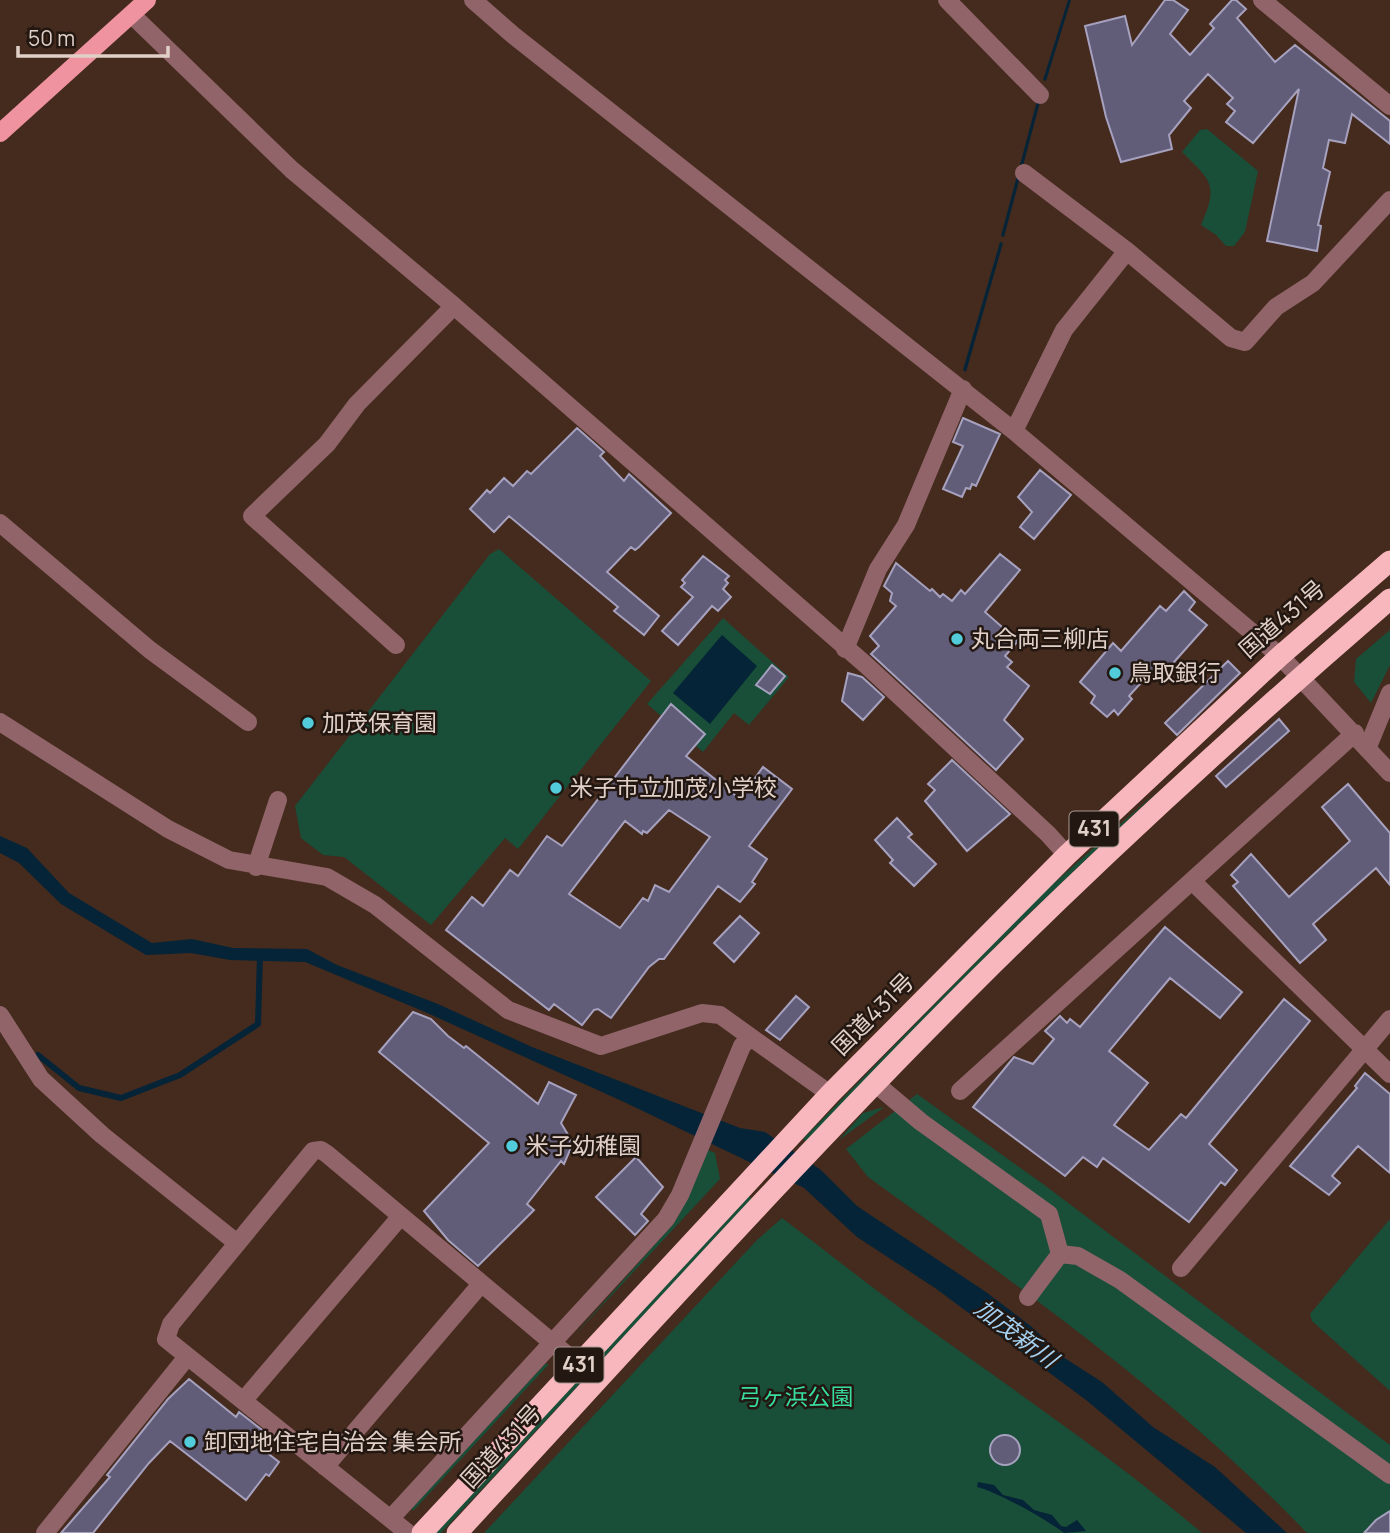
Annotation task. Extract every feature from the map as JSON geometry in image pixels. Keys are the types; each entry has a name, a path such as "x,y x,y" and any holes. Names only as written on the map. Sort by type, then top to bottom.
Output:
{"highway":[{"name":"国道431号","path":"422,1533 830,1094 1067,855 1280,656 1390,561"},
{"name":"国道431号","path":"457,1533 876,1084 1085,875 1390,598"}],"main road":[{"path":"0,133 147,0"}],"street":[{"path":"473,0 513,35 1014,431 1280,656 1355,733 1390,774"},
{"path":"947,0 1041,95"},
{"path":"1262,0 1390,106"},
{"path":"132,15 292,170 454,306 845,649 1048,834 1067,855"},
{"path":"1024,173 1127,251 1231,338 1245,342 1276,307 1313,283 1390,200"},
{"path":"1014,431 1065,330 1127,251"},
{"path":"396,645 252,516 327,444 357,404 454,306"},
{"path":"845,649 878,569 906,525 963,389"},
{"path":"0,523 150,650 248,722"},
{"path":"1367,749 1390,693"},
{"path":"0,722 168,829 229,860 256,867 327,877 375,905 508,1010 601,1046 702,1013 720,1015 830,1094"},
{"path":"960,1091 1355,733"},
{"path":"256,867 278,800"},
{"path":"1192,881 1390,1073"},
{"path":"0,1015 41,1079 103,1135 237,1243"},
{"path":"1181,1268 1390,1019"},
{"path":"391,1518 654,1234 673,1209 742,1046 749,1038"},
{"path":"876,1084 921,1122 1049,1214 1060,1254"},
{"path":"408,1533 166,1339 168,1328 316,1150 327,1154 579,1365"},
{"path":"243,1401 401,1216"},
{"path":"1028,1297 1060,1254"},
{"path":"1060,1254 1078,1256 1120,1280 1390,1475"},
{"path":"325,1467 481,1284"},
{"path":"45,1533 187,1357"}],"green space":[{"path":"1207,129 1258,171 1245,232 1234,246 1226,246 1201,225 1210,200 1209,184 1206,177 1182,152 1200,130"},
{"path":"499,549 651,681 518,849 505,838 431,925 344,857 323,855 301,838 295,806 490,554"},
{"path":"723,618 789,677 749,725 734,713 703,752 647,704"},
{"path":"1390,630 1390,665 1371,703 1354,682 1356,659"},
{"path":"1161,788 1008,934 806,1141 803,1139 1044,892"},
{"path":"917,1094 1043,1184 1390,1445 1390,1533 1307,1533 1204,1435 1150,1389 1040,1302 868,1177 846,1149"},
{"path":"883,1108 839,1140 863,1113"},
{"path":"708,1150 715,1153 720,1179 571,1339 674,1223 688,1198"},
{"path":"749,1196 752,1199 441,1533 435,1533"},
{"name":"弓ヶ浜公園","path":"782,1218 911,1316 1102,1454 1202,1533 484,1533 757,1240"},
{"path":"1390,1219 1389,1390 1312,1321 1310,1314"},
{"path":"545,1364 549,1364 413,1511 412,1508"}],"water":[{"path":"1068,0 1071,0 1046,81 1043,80"},
{"path":"1037,101 1040,102 1004,237 1001,236"},
{"path":"1000,242 1003,243 966,372 963,370"},
{"path":"722,635 757,666 710,724 673,693"},
{"name":"加茂新川","path":"0,836 27,848 69,893 152,943 192,939 233,948 307,949 337,965 438,1004 532,1047 740,1128 765,1132 821,1170 857,1206 986,1292 1032,1327 1063,1357 1102,1382 1153,1427 1215,1467 1287,1533 1246,1533 1086,1400 935,1288 857,1237 804,1188 624,1102 425,1012 305,962 230,960 191,953 146,955 61,904 19,863 0,853"},
{"path":"978,1482 994,1485 1003,1495 1023,1500 1034,1510 1052,1515 1061,1526 1066,1527 1077,1520 1086,1531 1064,1533 1022,1507 977,1487"}],"building":[{"path":"1165,0 1173,0 1188,10 1170,34 1190,55 1214,28 1210,24 1232,0 1236,0 1246,9 1237,18 1275,62 1295,45 1390,121 1390,144 1352,114 1345,143 1329,140 1323,168 1330,172 1318,225 1321,226 1317,251 1267,241 1299,89 1253,143 1226,122 1235,111 1227,104 1233,98 1208,74 1184,101 1191,108 1169,135 1172,149 1121,162 1106,117 1085,26 1125,16 1132,45"},
{"path":"963,418 1000,434 976,486 972,484 970,489 966,488 962,497 943,489 963,446 953,442"},
{"path":"577,428 604,452 600,456 624,481 629,474 671,513 639,547 635,550 631,547 607,572 659,616 644,635 614,611 618,607 509,516 494,532 470,509 487,490 490,493 504,478 513,486 527,471 531,474"},
{"path":"1040,470 1071,495 1034,539 1020,527 1032,512 1018,497"},
{"path":"1000,554 1020,570 985,612 1018,641 1005,656 1012,662 1007,667 1029,686 1004,720 1023,739 996,770 871,654 879,646 870,636 896,606 890,601 892,593 884,586 896,563 930,591 932,589 940,597 943,594 952,601 961,590 965,594"},
{"path":"703,556 729,576 723,589 731,597 718,611 712,606 678,645 662,631 693,597 681,587 685,583 682,580"},
{"path":"1184,591 1195,602 1189,610 1207,625 1158,680 1150,673 1129,696 1132,699 1118,715 1114,710 1107,717 1091,703 1095,696 1080,682 1113,643 1121,651 1160,606 1166,611"},
{"path":"1228,661 1240,673 1177,735 1165,723"},
{"path":"772,665 785,676 770,694 756,685"},
{"path":"848,673 862,677 884,697 863,720 842,701"},
{"path":"671,704 705,734 686,756 740,799 763,767 792,789 749,846 767,859 752,882 755,884 740,902 718,886 664,959 659,959 649,967 611,1018 598,1009 594,1010 582,1025 554,1004 549,1010 446,930 472,897 483,906 510,870 518,876 547,836 562,846","holes":["669,810 710,837 669,892 655,885 648,901 643,898 620,928 569,894 625,821 642,834 643,831 647,833"]},
{"path":"1279,719 1289,731 1226,787 1216,776"},
{"path":"952,760 1010,814 967,851 925,801 935,790 928,784"},
{"path":"1348,784 1390,833 1390,885 1376,868 1313,924 1326,940 1300,963 1233,886 1238,882 1231,875 1251,854 1289,897 1350,841 1322,807"},
{"path":"897,818 912,834 908,837 936,864 914,886 890,863 893,860 875,840"},
{"path":"740,916 759,933 734,962 714,943"},
{"path":"1165,927 1242,992 1220,1018 1170,978 1109,1051 1148,1083 1114,1125 1149,1150 1181,1114 1186,1118 1284,999 1310,1021 1209,1144 1237,1170 1225,1185 1221,1182 1189,1222 1103,1158 1097,1167 1083,1157 1065,1176 973,1107 1014,1057 1033,1064 1054,1039 1045,1031 1060,1016 1067,1023 1070,1019 1080,1027"},
{"path":"796,996 809,1007 780,1040 766,1030"},
{"path":"413,1012 431,1019 448,1036 464,1048 466,1046 538,1104 549,1082 576,1095 561,1123 570,1138 570,1150 564,1164 561,1161 527,1204 534,1210 478,1266 448,1240 424,1211 489,1143 379,1052"},
{"path":"1365,1073 1390,1094 1390,1173 1358,1146 1332,1176 1340,1183 1329,1195 1290,1166 1357,1088 1355,1086"},
{"path":"636,1157 663,1187 641,1214 648,1221 635,1235 596,1197"},
{"path":"189,1379 236,1417 239,1412 266,1433 257,1445 279,1462 269,1476 266,1474 246,1500 170,1441 93,1533 61,1533 110,1477 107,1475 168,1399"},
{"path":"1005,1435 1016,1439 1020,1450 1016,1461 1005,1465 994,1461 990,1450 994,1439"},
{"path":"1390,1511 1390,1533 1364,1533 1376,1520"}],"waterway":[{"path":"38,1055 79,1088 121,1098 180,1075 258,1024 260,955"}],"place":[{"name":"丸合両三柳店","path":"957,639"},
{"name":"鳥取銀行","path":"1115,673"},
{"name":"加茂保育園","path":"308,723"},
{"name":"米子市立加茂小学校","path":"556,788"},
{"name":"米子幼稚園","path":"512,1146"},
{"name":"卸団地住宅自治会 集会所","path":"190,1442"}]}
